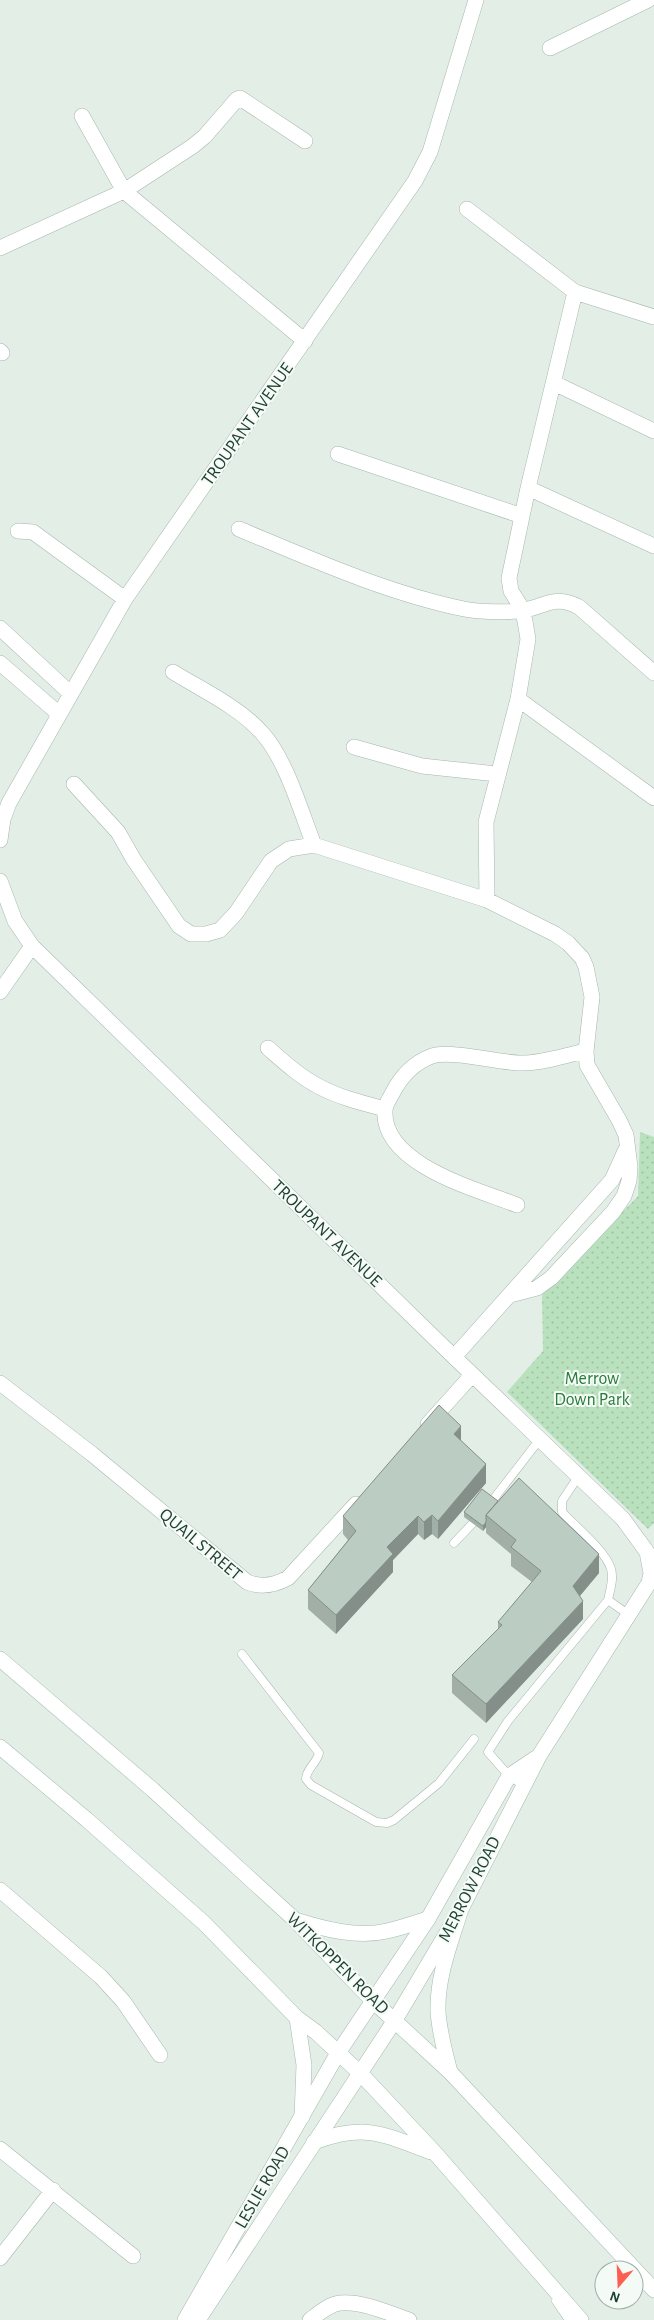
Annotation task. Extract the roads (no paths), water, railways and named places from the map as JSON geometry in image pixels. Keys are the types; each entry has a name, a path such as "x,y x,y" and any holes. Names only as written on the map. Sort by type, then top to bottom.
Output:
{"street":[{"name":"TROUPANT AVENUE","path":"0,840 3,819 9,803 125,599 305,341 424,166 430,152 476,0"},
{"path":"550,48 648,0"},
{"path":"0,248 124,190 193,146 205,136 237,99 240,98 305,141"},
{"path":"82,116 124,190 305,341"},
{"path":"466,209 575,292 654,317"},
{"path":"487,900 486,829 497,774 518,699 528,640 523,610 511,591 508,582 528,488 575,292"},
{"path":"554,383 654,432"},
{"path":"338,454 522,516"},
{"path":"528,488 654,546"},
{"path":"239,529 374,584 464,609 523,610 553,601 567,601 579,607 654,673"},
{"path":"18,531 33,532 125,599"},
{"path":"0,628 71,694"},
{"path":"0,663 59,714"},
{"path":"173,672 241,714 262,733 278,755 314,845"},
{"path":"518,699 654,798"},
{"path":"354,747 422,766 497,774"},
{"path":"74,784 118,832 134,860 179,926 191,934 206,934 220,930 236,913 271,861 289,849 314,845 487,900 555,934 568,943 582,958 590,977 592,997 586,1051 587,1064 626,1135 626,1149 630,1167 629,1181 624,1196 613,1212 551,1278 538,1288 510,1295"},
{"name":"TROUPANT AVENUE","path":"0,881 15,921 32,946 472,1375 623,1518 639,1538 647,1552 651,1573 649,1583"},
{"path":"0,992 32,946"},
{"path":"268,1048 293,1070 318,1086 348,1099 385,1109"},
{"path":"517,1205 439,1175 412,1159 403,1151 390,1134 385,1119 385,1109 396,1084 415,1064 433,1056 448,1054 520,1063 586,1051"},
{"path":"454,1357 612,1180 626,1149"},
{"path":"420,1433 472,1375"},
{"name":"QUAIL STREET","path":"0,1383 92,1454 247,1582 254,1585 274,1584 288,1578 367,1491"},
{"name":"MERROW ROAD","path":"361,2074 461,1909 539,1756 649,1583"},
{"name":"WITKOPPEN ROAD","path":"0,1659 153,1790 294,1919 373,2000 450,2072 654,2290"},
{"path":"0,1747 86,1819 204,1923 297,2018 361,2074 435,2153 581,2320"},
{"name":"MERROW ROAD","path":"338,2053 428,1919 510,1776 539,1756"},
{"path":"1,1893 101,1977 123,2001 160,2055"},
{"path":"450,2072 440,2025 438,2001 443,1967 461,1909"},
{"path":"294,1919 320,1927 364,1934 388,1931 428,1919"},
{"path":"297,2018 304,2065 302,2118"},
{"name":"LESLIE ROAD","path":"185,2320 338,2053"},
{"name":"LESLIE ROAD","path":"198,2320 314,2142 361,2074"},
{"path":"314,2142 338,2133 364,2131 391,2137 435,2153"},
{"path":"0,2149 133,2256"},
{"path":"0,2258 53,2190"},
{"path":"310,2320 326,2308 339,2303 362,2305 409,2320"}],"lane":[{"path":"492,1501 540,1439"},
{"path":"523,1785 510,1776 488,1752 508,1721 608,1600 612,1580 611,1568 606,1558 562,1509 562,1502 578,1477"},
{"path":"454,1543 473,1523"},
{"path":"608,1600 629,1615"},
{"path":"242,1654 319,1753 318,1759 306,1773 306,1779 311,1785 376,1822 387,1823 394,1820 439,1783 474,1739"},
{"path":"518,2250 569,2320"}],"park label":[{"name":"Merrow Down Park","path":"592,1388"}]}
